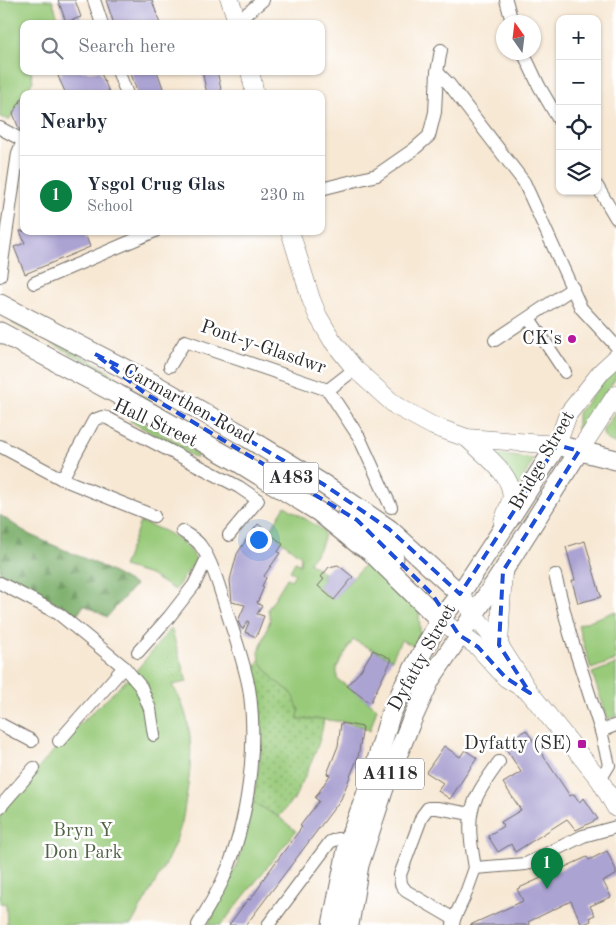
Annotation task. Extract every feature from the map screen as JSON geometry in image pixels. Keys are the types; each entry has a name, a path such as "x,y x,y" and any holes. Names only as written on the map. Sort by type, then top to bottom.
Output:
{"main road":[{"path":"230,0 237,20"},
{"path":"251,75 254,90"},
{"path":"291,235 318,316 340,351 355,369 396,406 433,426 467,438 557,445 616,460"},
{"name":"Carmarthen Road","path":"0,304 152,383 323,484 389,529 460,594"},
{"name":"Carmarthen Road","path":"0,332 117,394 233,459 318,512 370,551 443,616"},
{"name":"A483","path":"95,354 146,394 222,437 357,520 403,568 432,594 443,616 459,635"},
{"name":"Bridge Street","path":"460,594 557,445 568,414 602,371 616,358"},
{"name":"Bridge Street","path":"474,615 616,395"},
{"path":"467,438 495,464 508,480 511,498 495,541"},
{"path":"499,645 503,571"},
{"path":"460,594 474,615 499,645 530,693 600,780 616,808"},
{"name":"Dyfatty Street","path":"332,925 348,840 369,787 390,716 405,684 443,616 460,594"},
{"name":"Dyfatty Street","path":"349,925 359,865 384,788 430,680 474,615"},
{"path":"459,635 478,647 506,678 530,693"}],"street":[{"path":"94,0 101,20"},
{"path":"240,20 263,0"},
{"path":"506,0 510,15"},
{"path":"325,188 377,175 413,150 429,136 435,112 437,72 441,50"},
{"path":"527,60 556,115"},
{"path":"437,72 449,84 524,182 581,308 616,346"},
{"path":"120,75 125,90"},
{"path":"0,128 20,139"},
{"path":"0,276 20,149"},
{"path":"601,193 616,218"},
{"path":"34,283 146,235"},
{"path":"495,340 573,288"},
{"path":"529,318 565,372"},
{"name":"Pont-y-Glasdwr","path":"170,366 185,341 328,390 359,437 390,507"},
{"name":"Pont-y-Glasdwr","path":"328,390 355,369"},
{"name":"Hall Street","path":"62,479 90,426 94,420 102,417 137,432 239,487 258,500 229,535"},
{"path":"0,446 62,479 154,516"},
{"path":"182,532 200,544 218,584 243,662 252,711 253,736 251,760 242,822 224,877 198,925"},
{"path":"138,652 194,585 207,558"},
{"path":"555,575 570,634 601,731 609,765 600,780"},
{"path":"0,583 59,614 124,667 141,687 150,709 154,735"},
{"path":"59,741 124,667"},
{"path":"0,724 32,741"},
{"path":"601,731 616,725"},
{"path":"471,814 428,808 422,816 400,875 401,884 406,890 453,922 475,868 472,849 471,814 473,804 499,762"},
{"path":"0,807 34,768"},
{"path":"475,868 526,864 583,836 616,827"},
{"path":"268,925 330,842 337,839 348,840"}],"highlighted area":[{"path":"95,354 152,383 323,484 389,529 460,594 557,445 579,451 503,571 499,645 530,693 506,678 478,647 459,635 432,594 357,520 146,394"}],"green space":[{"path":"0,0 52,0 59,20 20,20 20,75 32,75 33,81 27,90 20,90 20,102 9,120 0,117"},
{"path":"13,320 98,364 139,394 151,400 149,404 97,367 12,323"},
{"path":"616,366 616,378 581,429 577,430 577,414"},
{"path":"616,411 616,444 606,439 603,430"},
{"path":"133,417 199,454 196,458 130,421"},
{"path":"496,454 534,459 517,489"},
{"path":"285,506 323,530 322,543 309,562 324,573 321,577 324,579 318,587 333,600 367,562 419,610 420,632 414,646 401,640 392,659 353,640 337,667 337,679 377,708 370,731 364,727 346,722 298,719 295,699 291,692 274,680 260,661 259,652 270,620 268,609 287,578 291,580 295,574 290,571 295,562 300,565 301,556 269,532"},
{"path":"0,515 30,535 97,564 135,585 107,617 84,605 78,614 0,573"},
{"path":"140,522 164,531 180,540 196,560 175,590 150,575 123,567"},
{"path":"616,611 616,640 614,641 616,660 591,669 578,625"},
{"name":"Bryn Y Don Park","path":"171,628 187,682 172,685 184,710 188,724 191,751 182,822 178,836 160,875 131,925 7,925 6,904 0,903 0,813 62,741 135,672"},
{"path":"260,661 274,680 291,692 299,710 298,719 324,719 316,751 307,771 293,801 279,817 253,802 260,757 260,704 252,670"},
{"path":"616,664 616,716 608,719 592,673"},
{"path":"253,802 279,817 296,831 221,925 208,925 238,863"}],"building":[{"path":"58,0 75,0 81,17 65,20"},
{"path":"106,0 152,0 159,20 113,20"},
{"path":"102,75 108,90 64,90 58,76"},
{"path":"131,75 158,75 164,90 137,90"},
{"path":"203,75 218,75 221,90 206,90"},
{"path":"20,102 20,130 19,129 13,113"},
{"path":"22,235 86,235 90,247 25,274 14,247 25,243"},
{"path":"258,524 283,544 278,552 280,553 264,576 266,578 262,586 264,587 257,603 262,606 257,614 264,616 256,637 245,632 249,622 247,621 243,629 241,628 238,621 245,605 232,602 230,580 237,554"},
{"path":"585,541 601,597 578,603 572,581 575,580 566,547"},
{"path":"338,565 353,577 334,600 318,586 324,579 321,577 329,567"},
{"path":"373,650 392,659 370,703 347,686 361,670"},
{"path":"341,723 363,727 358,757 341,799 246,925 229,925 248,899 250,900 319,801 315,798 330,775 327,774 338,746"},
{"path":"526,730 570,796 574,794 579,802 584,798 598,819 576,830 567,819 515,852 511,844 498,852 488,836 503,826 501,822 521,810 503,783 521,772 503,744"},
{"path":"444,746 460,757 465,750 477,758 450,799 438,791 443,783 426,772"},
{"path":"607,851 616,870 616,875 603,881 611,897 590,906 595,915 590,917 591,921 582,925 571,901 528,922 530,925 470,925 523,901 517,889 587,857 589,860"}],"place":[{"name":"CK's","path":"572,339"},
{"name":"Dyfatty (SE)","path":"582,744"},
{"name":"Ysgol Crug Glas","path":"547,889"}]}
